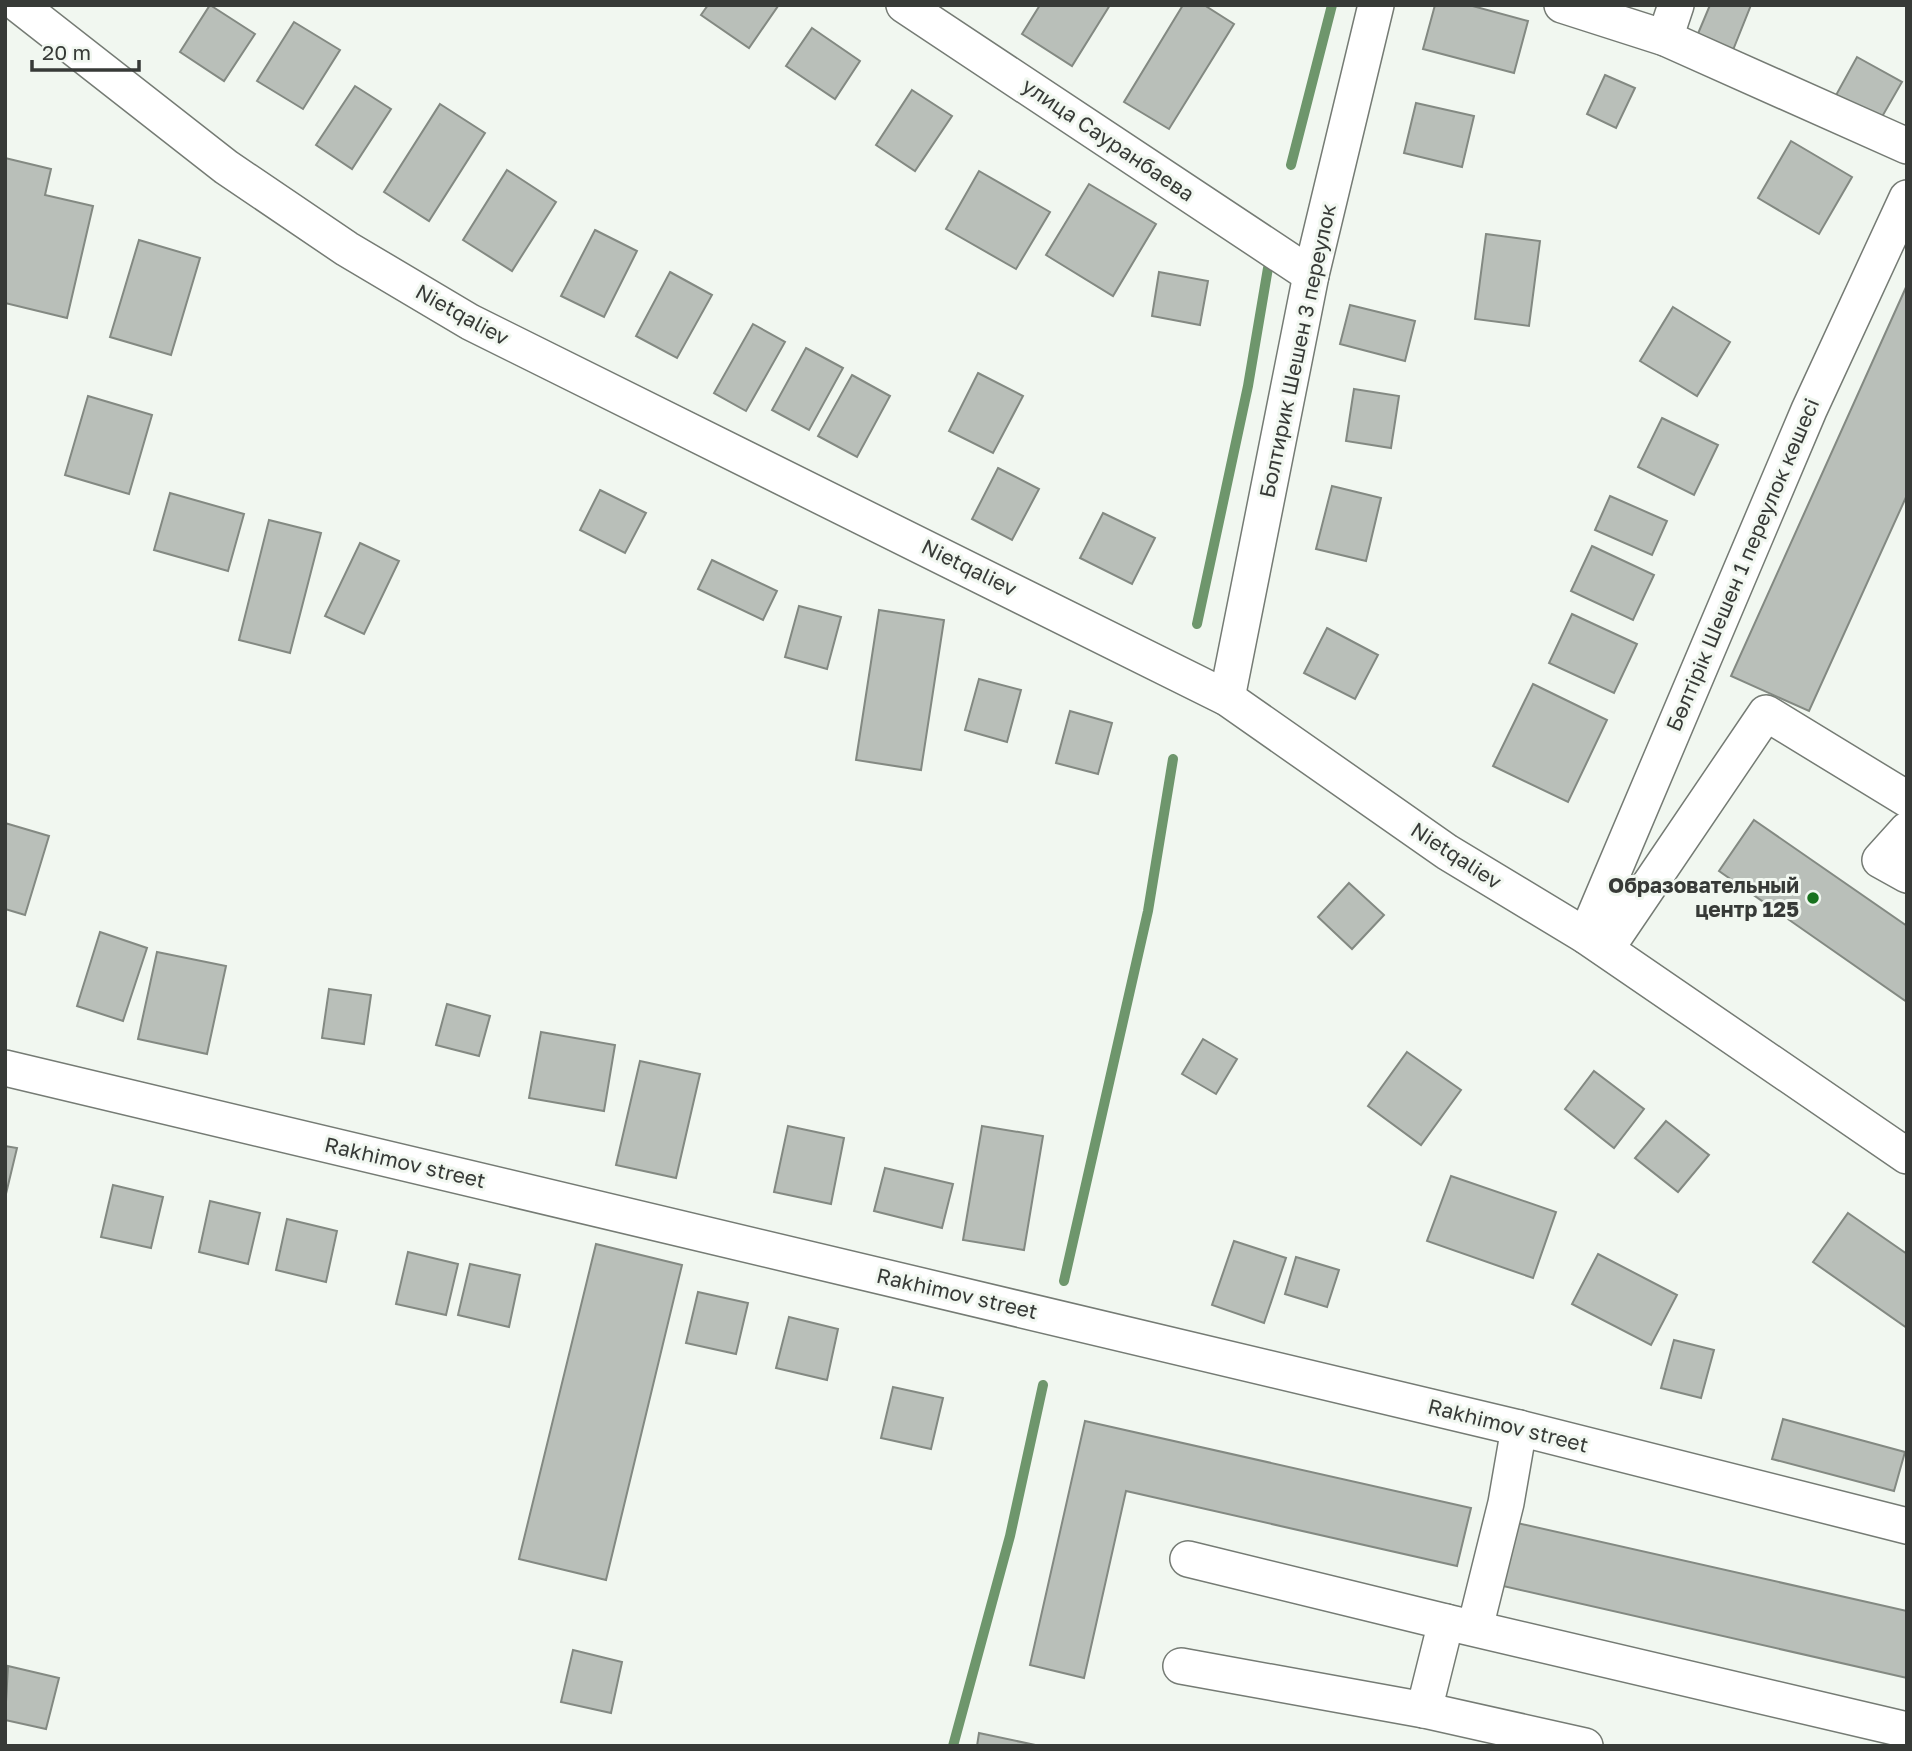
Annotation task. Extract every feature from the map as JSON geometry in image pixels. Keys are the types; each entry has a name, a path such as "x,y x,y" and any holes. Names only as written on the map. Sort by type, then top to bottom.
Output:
{"street":[{"name":"Nietqaliev","path":"19,5 226,167 347,249 470,322 1227,698 1447,852 1596,943 1907,1156"},
{"name":"улица Сауранбаева","path":"904,5 1311,275"},
{"name":"Болтирик Шешен 3 переулок","path":"1227,698 1311,275 1376,5"},
{"path":"1562,5 1665,38 1907,146"},
{"path":"1665,38 1676,5"},
{"name":"Бөлтірік Шешен 1 переулок көшесі","path":"1596,943 1809,410 1907,198"},
{"path":"1596,943 1766,713 1907,799"},
{"path":"1907,830 1880,860 1907,876"},
{"name":"Rakhimov street","path":"5,1068 1519,1428 1907,1526"},
{"path":"1424,1710 1460,1625 1506,1503 1519,1428"},
{"path":"1188,1559 1907,1730"},
{"path":"1181,1666 1424,1710 1585,1746"}],"building":[{"path":"210,5 255,34 224,81 180,52"},
{"path":"708,5 778,6 749,48 701,15"},
{"path":"1040,5 1110,5 1072,66 1022,34"},
{"path":"1183,5 1204,5 1234,24 1169,129 1124,102"},
{"path":"1435,5 1469,5 1528,21 1514,73 1423,49"},
{"path":"1710,5 1751,5 1733,50 1697,36"},
{"path":"294,22 340,50 303,109 257,81"},
{"path":"812,28 860,61 835,99 786,66"},
{"path":"1857,57 1902,82 1879,122 1835,97"},
{"path":"1605,75 1635,88 1616,128 1587,114"},
{"path":"355,86 391,109 352,169 316,145"},
{"path":"912,90 952,116 915,171 876,145"},
{"path":"1416,103 1474,116 1462,167 1404,153"},
{"path":"440,104 485,133 429,221 384,192"},
{"path":"1791,141 1852,177 1819,234 1758,198"},
{"path":"5,158 51,169 45,195 93,206 67,318 5,303"},
{"path":"507,170 556,202 512,271 463,240"},
{"path":"979,171 1050,212 1016,269 946,229"},
{"path":"1089,184 1156,224 1113,296 1046,255"},
{"path":"595,230 637,251 604,317 561,296"},
{"path":"1486,234 1540,241 1529,326 1475,319"},
{"path":"139,240 200,258 171,355 110,337"},
{"path":"670,272 712,295 677,358 636,336"},
{"path":"1159,272 1208,281 1200,325 1152,316"},
{"path":"1907,285 1907,495 1809,711 1731,676"},
{"path":"1350,305 1415,321 1405,361 1340,344"},
{"path":"1673,307 1730,342 1697,396 1640,361"},
{"path":"753,324 785,342 746,411 714,393"},
{"path":"806,348 843,368 809,430 772,410"},
{"path":"978,373 1023,396 993,453 949,431"},
{"path":"852,375 890,396 857,457 818,436"},
{"path":"1354,389 1399,396 1391,448 1346,441"},
{"path":"88,396 152,415 129,494 65,475"},
{"path":"1662,418 1718,445 1694,495 1638,467"},
{"path":"998,468 1039,489 1012,540 972,519"},
{"path":"1332,486 1381,498 1366,561 1316,549"},
{"path":"600,490 646,513 625,553 580,530"},
{"path":"170,493 244,514 228,571 154,550"},
{"path":"1610,496 1667,521 1652,555 1595,530"},
{"path":"1103,513 1155,538 1132,584 1080,558"},
{"path":"269,520 321,533 290,653 239,640"},
{"path":"360,543 399,561 364,634 325,616"},
{"path":"1592,546 1654,575 1633,620 1571,591"},
{"path":"712,560 777,591 763,620 698,589"},
{"path":"799,606 841,617 827,669 785,657"},
{"path":"879,610 944,620 921,770 856,760"},
{"path":"1572,614 1637,644 1614,693 1549,663"},
{"path":"1327,628 1378,655 1355,699 1304,673"},
{"path":"979,679 1021,690 1007,742 965,730"},
{"path":"1533,684 1607,720 1568,802 1493,766"},
{"path":"1070,711 1112,723 1098,774 1056,763"},
{"name":"Образовательный центр 125","path":"1754,820 1907,926 1907,1002 1719,871"},
{"path":"5,823 49,836 25,915 5,909"},
{"path":"1349,883 1384,915 1352,949 1318,917"},
{"path":"100,932 147,948 123,1021 77,1006"},
{"path":"157,952 226,966 207,1054 138,1039"},
{"path":"329,989 371,995 364,1044 322,1038"},
{"path":"447,1004 490,1016 479,1056 436,1045"},
{"path":"541,1032 615,1045 604,1111 529,1098"},
{"path":"1203,1039 1237,1059 1216,1094 1182,1074"},
{"path":"1407,1052 1461,1090 1421,1145 1368,1106"},
{"path":"640,1061 700,1074 676,1178 616,1165"},
{"path":"1594,1071 1644,1109 1614,1148 1565,1109"},
{"path":"1666,1121 1709,1155 1678,1192 1635,1158"},
{"path":"788,1126 844,1138 831,1204 774,1192"},
{"path":"982,1126 1043,1136 1024,1250 963,1240"},
{"path":"5,1146 17,1148 5,1198"},
{"path":"885,1168 953,1184 942,1228 874,1211"},
{"path":"1451,1176 1556,1212 1533,1278 1427,1241"},
{"path":"113,1185 163,1197 151,1248 101,1237"},
{"path":"210,1201 260,1213 248,1264 199,1252"},
{"path":"1848,1213 1907,1254 1907,1328 1813,1262"},
{"path":"287,1219 337,1231 326,1282 276,1270"},
{"path":"1234,1241 1286,1258 1264,1323 1212,1305"},
{"path":"596,1244 682,1265 606,1580 519,1559"},
{"path":"408,1252 458,1264 446,1315 396,1304"},
{"path":"1598,1254 1677,1295 1651,1345 1572,1304"},
{"path":"1296,1257 1339,1270 1327,1307 1285,1294"},
{"path":"470,1264 520,1275 509,1327 458,1315"},
{"path":"698,1292 748,1303 736,1354 686,1343"},
{"path":"789,1317 838,1329 827,1380 776,1368"},
{"path":"1674,1340 1714,1350 1701,1398 1661,1388"},
{"path":"893,1387 943,1398 931,1449 881,1438"},
{"path":"1783,1419 1905,1452 1894,1491 1772,1459"},
{"path":"1085,1421 1471,1508 1457,1566 1126,1491 1084,1678 1030,1665"},
{"path":"1504,1520 1907,1611 1907,1678 1490,1583"},
{"path":"573,1650 622,1662 611,1713 561,1702"},
{"path":"8,1666 59,1678 46,1729 5,1720"},
{"path":"979,1733 1040,1746 977,1746"}],"waterway":[{"path":"1291,165 1332,5"},
{"path":"1197,624 1248,386 1268,268"},
{"path":"1064,1281 1148,911 1173,759"},
{"path":"953,1746 1010,1536 1043,1385"}],"place":[{"name":"Образовательный центр 125","path":"1813,898"}]}
